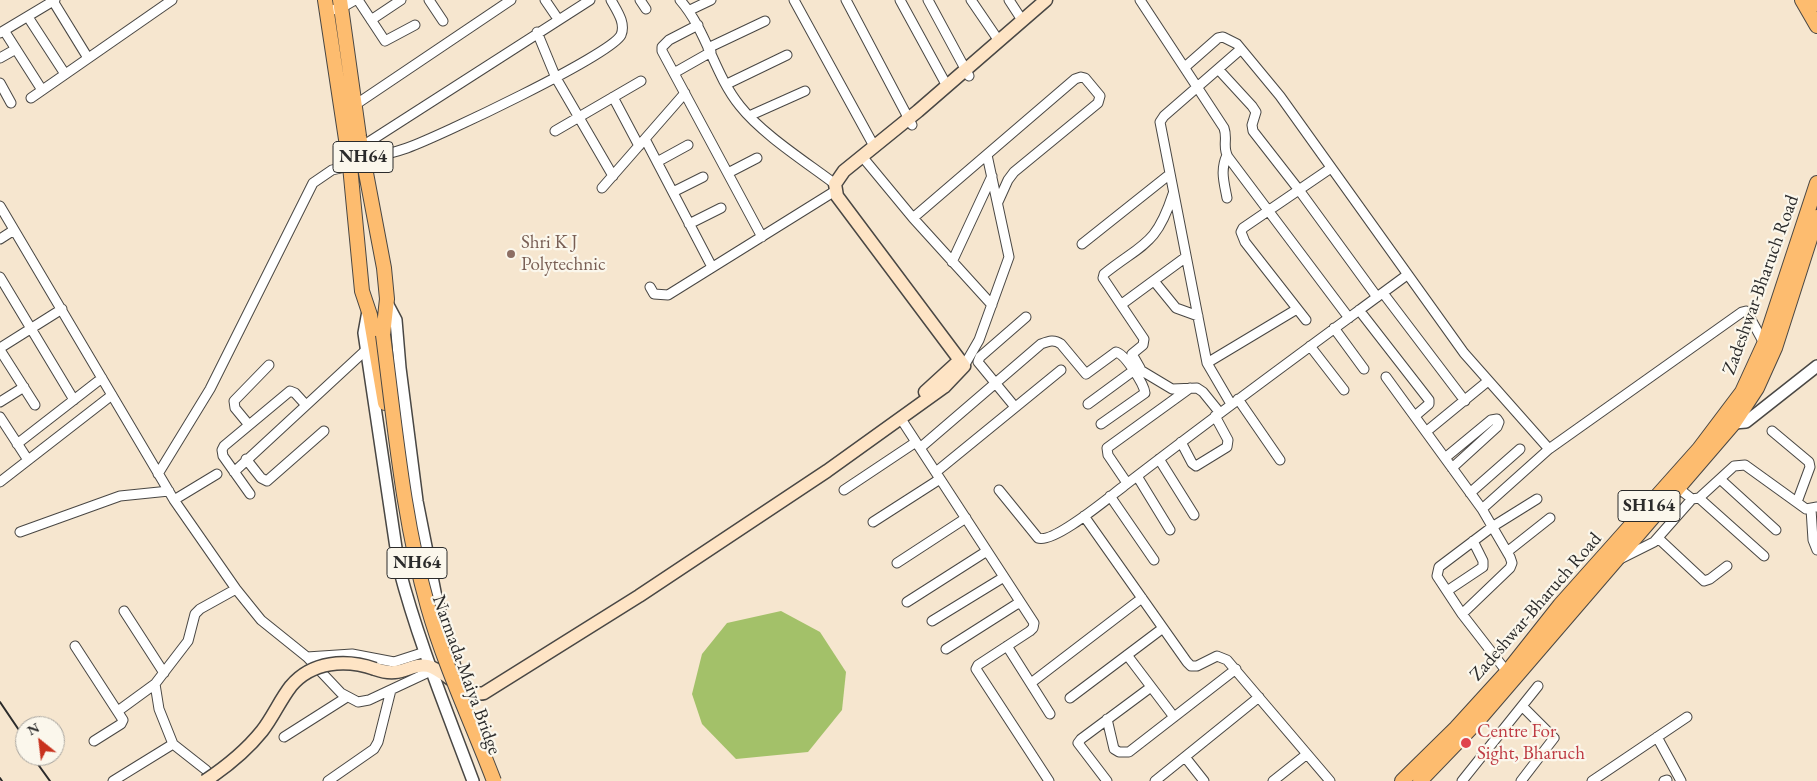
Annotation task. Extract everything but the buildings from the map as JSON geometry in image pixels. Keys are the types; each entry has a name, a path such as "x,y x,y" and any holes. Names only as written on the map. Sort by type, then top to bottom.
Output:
{"main road":[{"path":"962,363 835,187 844,172 874,146 911,122 967,73 1057,0"},
{"path":"1802,0 1817,26"},
{"path":"1815,0 1817,4"},
{"path":"844,172 895,140 947,86 967,73 1040,2"},
{"name":"NH64","path":"341,4 355,105 362,291 378,335 419,574 448,665 494,781"},
{"name":"NH64","path":"326,5 356,159 384,268 387,303 378,335"},
{"name":"Zadeshwar-Bharuch Road","path":"1420,781 1476,723 1734,423 1757,388 1817,183"},
{"name":"Zadeshwar-Bharuch Road","path":"1402,781 1456,728 1507,672 1560,605 1699,449 1742,392 1769,348 1817,217"},
{"name":"Narmada Maiya Bridge","path":"378,335 385,403 399,502 418,597 485,781"},
{"path":"206,775 226,767 243,752 262,730 291,687 303,675 317,668 349,662 395,674 420,666 430,669 479,694 484,693 639,596 901,419 944,387 962,363"},
{"path":"466,688 635,591 898,414 962,363"}],"street":[{"path":"31,98 172,0"},
{"path":"326,5 356,0 385,41 416,25"},
{"path":"371,20 401,0"},
{"path":"429,0 443,21"},
{"path":"355,105 511,0"},
{"path":"545,0 558,19"},
{"path":"158,474 210,388 313,183 332,170 356,159 537,32 590,0"},
{"path":"356,159 407,148 583,64 617,41 622,33 623,25 612,0"},
{"path":"640,0 646,9"},
{"path":"650,287 654,294 668,295 762,237 835,187 749,116 740,106 690,10 680,0"},
{"path":"690,10 711,0"},
{"path":"794,0 874,146"},
{"path":"846,0 911,122"},
{"path":"900,0 947,86"},
{"path":"928,0 967,73"},
{"path":"972,0 999,41"},
{"path":"1009,0 1022,20"},
{"path":"1140,0 1224,128 1227,135 1224,151 1349,318"},
{"path":"42,90 16,48 2,32 54,1 88,58"},
{"path":"28,17 65,74"},
{"path":"674,73 710,50 765,20"},
{"path":"698,25 669,40 662,47 762,237"},
{"path":"537,32 556,78 612,176"},
{"path":"1184,66 1218,38 1230,39 1241,49 1280,96 1464,353 1549,449"},
{"path":"0,58 16,48"},
{"path":"1241,49 1164,116 1160,122 1207,363 1234,402 1280,460"},
{"path":"727,84 787,55"},
{"path":"1218,69 1256,112 1252,125 1253,131 1464,401"},
{"path":"912,218 988,156 1078,77 1084,78 1100,96 1098,103 1014,172 1008,180 998,202"},
{"path":"555,130 641,81"},
{"path":"0,84 11,103"},
{"path":"749,116 805,91"},
{"path":"602,188 685,93"},
{"path":"613,97 639,146"},
{"path":"645,139 712,267"},
{"path":"657,162 688,145"},
{"path":"1227,155 1222,165 1227,198"},
{"path":"962,363 979,340 1009,257 988,156"},
{"path":"728,173 758,158"},
{"path":"864,160 912,218 992,305"},
{"path":"1306,320 1242,236 1243,228 1331,168"},
{"path":"1082,244 1170,174"},
{"path":"952,262 992,176"},
{"path":"673,192 702,177"},
{"path":"1101,424 1145,393 1132,354 1143,345 1144,339 1122,304 1105,282 1104,274 1150,241 1158,231 1174,193"},
{"path":"0,206 174,500 236,589 267,625 306,657 347,697 358,702 369,700 391,690 430,669"},
{"path":"689,224 722,208"},
{"path":"0,238 14,230"},
{"path":"1122,304 1186,258"},
{"path":"999,490 1038,538 1042,540 1050,538 1084,516 1217,414 1407,275"},
{"path":"0,277 74,400"},
{"path":"1154,281 1172,305 1198,316"},
{"path":"387,303 396,320 400,368 417,502 436,597 499,781"},
{"path":"1207,363 1297,309"},
{"path":"35,405 0,349 62,310"},
{"path":"1359,310 1429,400 1429,404 1415,416"},
{"name":"NH64","path":"368,311 364,325 399,568 409,607 430,669 473,781"},
{"path":"1482,510 1549,449 1742,312 1746,311 1769,348"},
{"path":"1015,408 979,366 978,362 980,357 1026,317"},
{"path":"1334,328 1364,369"},
{"path":"844,490 918,445 1042,344 1050,341 1056,341 1061,344 1086,374 1116,352 1122,354 1137,369 1172,389 1197,388 1203,392 1217,414 1228,440 1227,447 1196,466 1181,442"},
{"path":"1310,346 1344,390"},
{"path":"234,472 305,404 367,349"},
{"path":"249,425 235,408 234,401 269,365"},
{"path":"1734,423 1746,422 1817,366"},
{"path":"1088,404 1137,369"},
{"path":"872,522 938,475 1061,370"},
{"path":"1386,377 1427,431 1482,510 1512,563 1510,568 1462,614"},
{"path":"17,444 102,378"},
{"path":"1427,431 1488,381"},
{"path":"0,402 24,387"},
{"path":"1128,483 1108,455 1107,448 1190,388"},
{"path":"250,494 223,456 222,450 290,392 295,393 305,404"},
{"path":"1,479 112,395"},
{"path":"0,417 28,460"},
{"path":"901,419 1034,623 1033,628 976,668 1049,781"},
{"path":"1446,458 1491,420 1497,419 1499,422 1498,427 1452,468"},
{"path":"246,459 261,478 267,480 324,431"},
{"path":"1772,431 1809,462 1810,467 1797,502"},
{"path":"1470,493 1520,449"},
{"path":"1158,459 1194,515"},
{"path":"1617,560 1641,549 1658,538 1696,498 1720,480 1734,466 1745,465 1797,502 1814,508 1817,550"},
{"path":"174,500 217,474"},
{"path":"1137,476 1170,530"},
{"path":"1720,480 1776,530"},
{"path":"1678,488 1696,498 1764,556"},
{"path":"20,532 120,496 169,492"},
{"path":"1110,496 1154,560"},
{"path":"1507,672 1462,614 1447,591 1438,576 1439,567 1492,527 1537,499"},
{"path":"1084,516 1190,666 1197,666 1217,656 1227,660 1330,781"},
{"path":"897,563 966,518"},
{"path":"1507,552 1550,518"},
{"path":"1658,538 1704,581 1710,579 1727,566"},
{"path":"1447,591 1483,567 1483,561 1473,541"},
{"path":"907,602 987,551"},
{"path":"932,621 1004,577"},
{"path":"118,711 155,684 164,673 188,641 195,614 200,609 236,589"},
{"path":"1031,683 1142,598"},
{"path":"946,649 1020,602"},
{"path":"124,611 164,673"},
{"path":"1070,698 1163,628"},
{"path":"75,646 118,711 123,722 94,741"},
{"path":"1007,646 1050,714"},
{"path":"306,657 352,654 394,662 425,652"},
{"path":"1128,655 1174,717"},
{"path":"1107,719 1114,749 1125,752 1133,750 1236,669"},
{"path":"155,684 159,709 173,744 206,775"},
{"path":"1462,781 1538,686"},
{"path":"1107,781 1078,743 1151,687"},
{"path":"328,781 374,748 378,742 391,690"},
{"path":"284,737 347,697"},
{"path":"1155,781 1259,697"},
{"path":"1521,781 1554,738 1522,706"},
{"path":"1592,781 1687,717"},
{"path":"1657,737 1680,781"},
{"path":"113,781 173,744"},
{"path":"1273,781 1307,754"},
{"path":"1184,757 1204,781"}],"green space":[{"path":"781,611 820,632 846,672 842,710 808,752 736,759 702,724 692,694 702,654 727,623"}],"railway":[{"path":"0,702 15,724"},
{"path":"39,766 50,781"}],"place":[{"name":"Shri K J Polytechnic","path":"511,254"},
{"name":"Centre For Sight, Bharuch","path":"1466,743"}]}
